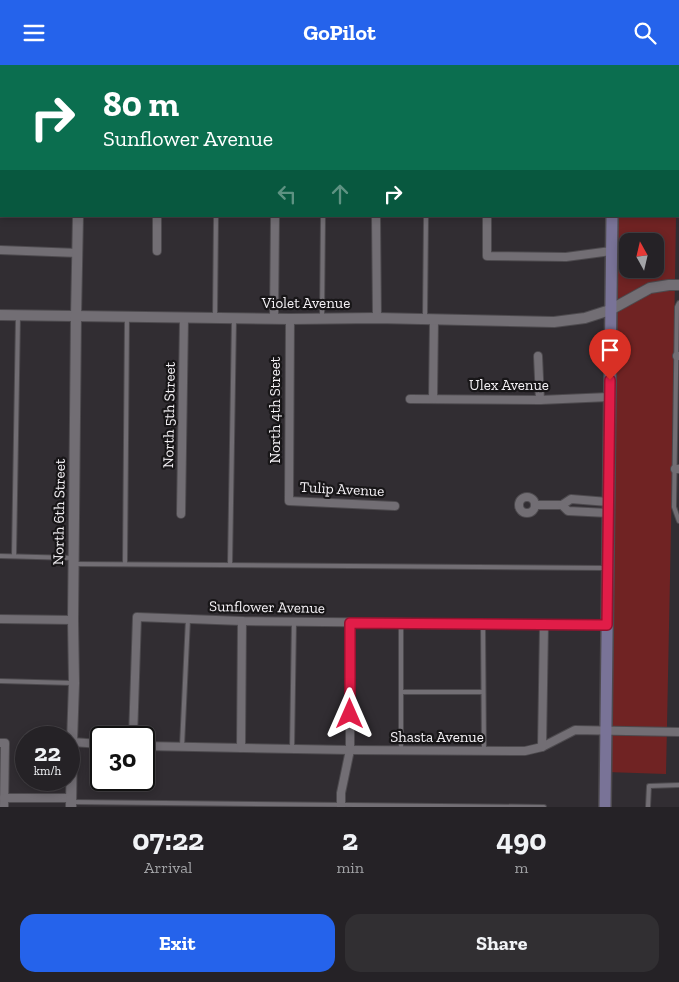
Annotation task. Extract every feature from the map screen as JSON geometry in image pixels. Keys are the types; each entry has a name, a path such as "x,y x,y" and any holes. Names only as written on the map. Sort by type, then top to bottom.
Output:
{"main road":[{"path":"605,807 612,217"}],"street":[{"name":"North 6th Street","path":"73,726 78,217"},
{"path":"157,217 157,251"},
{"path":"274,319 275,217"},
{"path":"376,217 377,318"},
{"path":"487,217 487,256 566,257 611,251"},
{"path":"0,250 78,253"},
{"name":"Violet Avenue","path":"0,315 274,319 377,318 554,322 585,318 610,310 650,289 679,285"},
{"name":"North 5th Street","path":"181,514 184,317"},
{"name":"North 4th Street","path":"289,501 290,319"},
{"path":"430,319 432,399"},
{"path":"538,356 540,400"},
{"name":"Ulex Avenue","path":"410,399 540,400 609,397"},
{"path":"536,505 562,505 571,499 608,507"},
{"name":"Tulip Avenue","path":"289,501 395,505"},
{"path":"562,505 568,511 608,507"},
{"name":"Sunflower Avenue","path":"133,726 137,617 350,623 607,625"},
{"path":"0,619 73,620"},
{"path":"242,621 242,748"},
{"path":"341,805 350,750 350,623"},
{"path":"542,747 544,625"},
{"name":"Shasta Avenue","path":"155,746 400,751 525,751 542,747 574,730 679,732"},
{"path":"3,743 4,807"},
{"path":"4,798 39,798 72,802"},
{"path":"38,807 39,798"}],"lane":[{"path":"215,318 216,217"},
{"path":"322,319 323,217"},
{"path":"426,217 430,319"},
{"path":"679,303 677,307 677,469 674,507 679,521"},
{"path":"14,556 18,316"},
{"path":"125,564 127,317"},
{"path":"230,565 234,318"},
{"path":"0,556 125,564 608,568"},
{"path":"182,747 188,619"},
{"path":"292,749 294,622"},
{"path":"400,751 401,623"},
{"path":"483,624 484,751"},
{"path":"0,681 74,683"},
{"path":"400,692 483,692"},
{"path":"648,807 649,786 679,785"},
{"path":"72,802 544,807"}],"shaded area":[{"path":"614,217 676,217 666,774 606,772"}],"route":[{"path":"350,714 350,623 607,625 610,380"}]}
